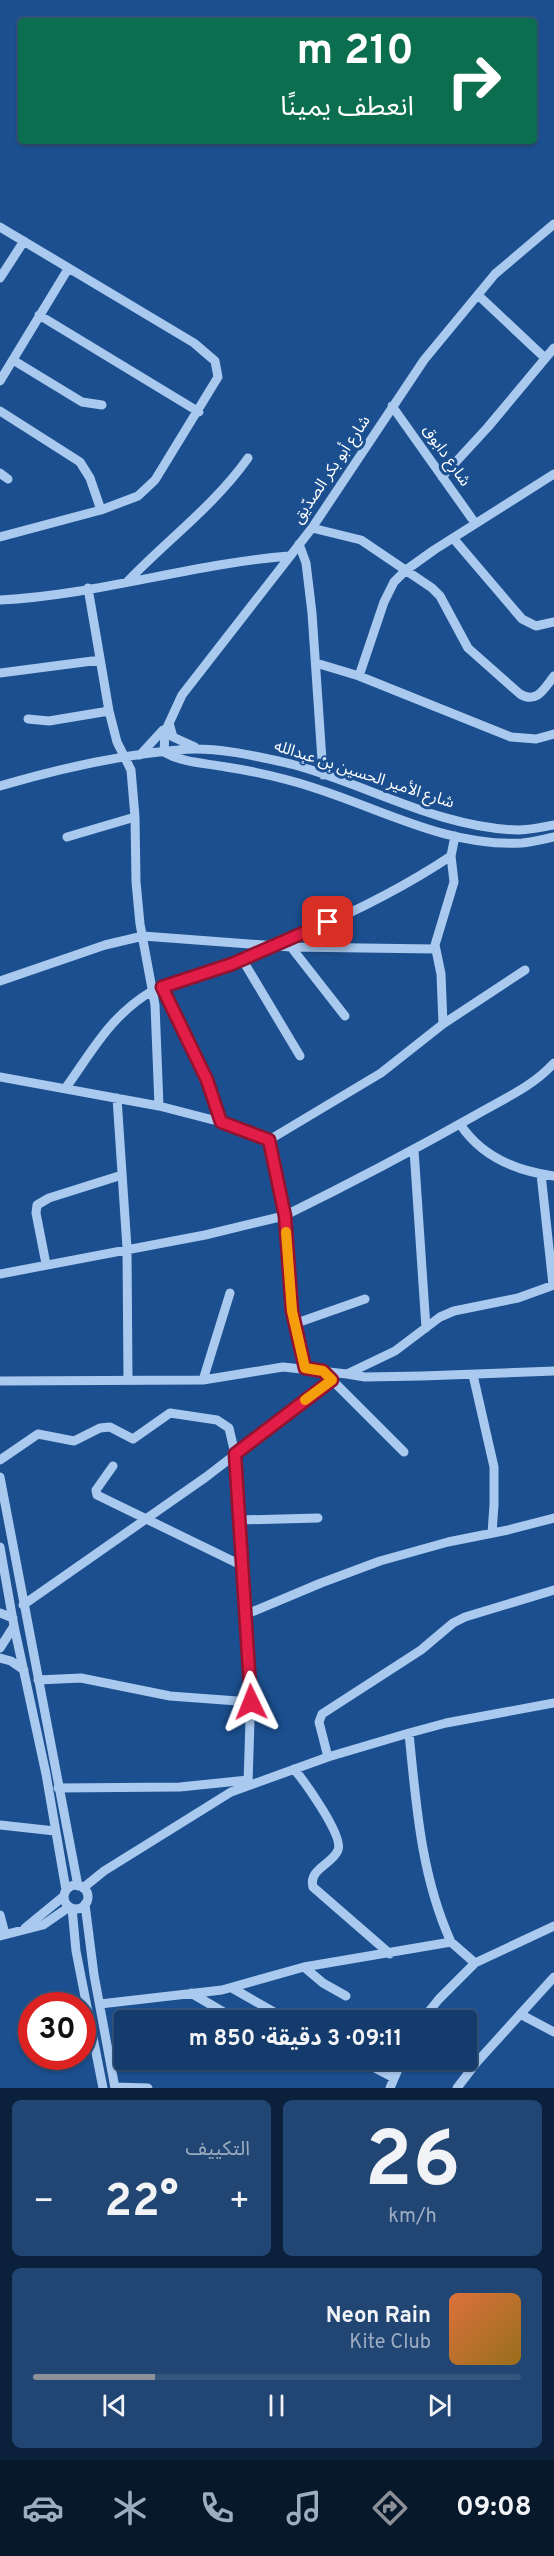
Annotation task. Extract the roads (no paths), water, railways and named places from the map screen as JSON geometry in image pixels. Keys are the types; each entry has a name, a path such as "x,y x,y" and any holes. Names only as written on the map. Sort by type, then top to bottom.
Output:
{"street":[{"name":"شارع أبو بكر الصدّيق","path":"164,752 165,732 182,695 312,528 392,406 435,346 510,259 554,224"},
{"path":"0,227 211,355 215,361 218,377 199,412 148,488 138,496 102,510 0,537"},
{"path":"0,278 24,241"},
{"path":"0,381 68,269"},
{"path":"478,295 545,358"},
{"path":"39,315 199,412"},
{"path":"442,477 488,427 554,348"},
{"path":"13,360 82,402 102,405"},
{"name":"شارع دابوق","path":"392,406 475,523"},
{"path":"0,411 80,462 90,478 102,510"},
{"path":"127,582 151,556 219,495 248,458"},
{"path":"359,676 387,593 394,582 406,570 475,523 552,480"},
{"path":"312,528 361,540 437,592 468,648 519,694 529,698 537,696 554,676"},
{"path":"453,538 522,619 536,626 554,622"},
{"path":"300,544 306,563 316,663 323,775"},
{"path":"0,600 127,582 211,565 289,556"},
{"path":"88,588 109,711 117,742 132,770 136,882 152,991 158,1050 159,1106"},
{"path":"0,673 100,660"},
{"path":"316,663 359,676 511,736 536,739 554,734"},
{"path":"28,719 49,721 109,711"},
{"path":"169,720 170,734 178,741 213,751"},
{"path":"139,755 158,738 169,720"},
{"name":"شارع الأمير الحسين بن عبدالله","path":"0,786 125,757 179,749 213,751 258,757 323,775 441,816 485,827 521,830 553,827"},
{"name":"شارع الأمير الحسين بن عبدالله","path":"164,752 178,760 243,770 315,787 409,823 455,836 502,843 524,843 554,837"},
{"path":"67,837 135,817"},
{"path":"443,1024 441,974 435,949 454,882 452,856 455,836"},
{"path":"65,1089 117,1017 152,991 242,959 411,883 452,856"},
{"path":"0,981 105,945 143,936 291,947 435,949"},
{"path":"291,947 345,1016"},
{"path":"242,959 300,1056"},
{"path":"269,1140 381,1073 443,1024 525,970"},
{"path":"162,987 203,1071 221,1122"},
{"path":"0,1274 128,1248 205,1236 285,1216 414,1150 528,1086 554,1063"},
{"path":"0,1077 159,1106 221,1122 269,1140"},
{"path":"117,1098 128,1248 128,1380"},
{"path":"460,1124 486,1152 503,1162 554,1176"},
{"path":"269,1140 285,1216 294,1324 305,1368"},
{"path":"414,1150 426,1328"},
{"path":"347,1374 395,1351 440,1317 454,1311 518,1298 553,1285 541,1174"},
{"path":"46,1264 36,1213 37,1205 49,1198 122,1175"},
{"path":"203,1380 230,1293"},
{"path":"294,1324 365,1299"},
{"path":"0,1381 203,1380 271,1367 305,1368 365,1377 554,1371"},
{"path":"323,1371 404,1452"},
{"path":"473,1375 494,1467 492,1533"},
{"path":"23,1605 177,1497 332,1380"},
{"path":"0,1460 38,1434 74,1441 100,1428 110,1427 134,1439 170,1413 224,1423 231,1432 235,1454 247,1614 251,1702 248,1782"},
{"path":"113,1466 96,1490 97,1495 243,1566"},
{"path":"0,1478 58,1788 81,1887 87,1896 85,1904 115,2088 147,2088"},
{"path":"240,1520 318,1518"},
{"path":"247,1614 358,1568 447,1542 554,1518"},
{"path":"0,1547 103,2088"},
{"path":"0,1585 6,1575"},
{"path":"328,1757 318,1722 324,1712 421,1650 459,1620 554,1590"},
{"path":"0,1613 13,1622"},
{"path":"0,1648 13,1622"},
{"path":"0,1658 11,1661 24,1670"},
{"path":"38,1680 81,1678 170,1696 251,1702"},
{"path":"30,1699 41,1697"},
{"path":"58,1788 180,1787 248,1782 446,1723 554,1703"},
{"path":"410,1733 423,1854 441,1918 451,1942 475,1963"},
{"path":"294,1769 319,1803 339,1843 337,1853 314,1874 313,1887 390,1954"},
{"path":"23,1929 45,1914 65,1893 81,1887 133,1852 248,1782"},
{"path":"0,1825 55,1831"},
{"path":"0,1915 2,1935 51,1922 70,1908 79,1908 85,1904"},
{"path":"430,2010 475,1963 554,1926"},
{"path":"100,2004 232,1988 304,1967 451,1942"},
{"path":"304,1967 323,1983 346,1996"},
{"path":"457,2088 554,1977"},
{"path":"232,1988 270,2010"},
{"path":"191,1993 220,2010"},
{"path":"520,2014 554,2032"},
{"path":"379,2070 394,2078"},
{"path":"390,2088 398,2070"}]}
